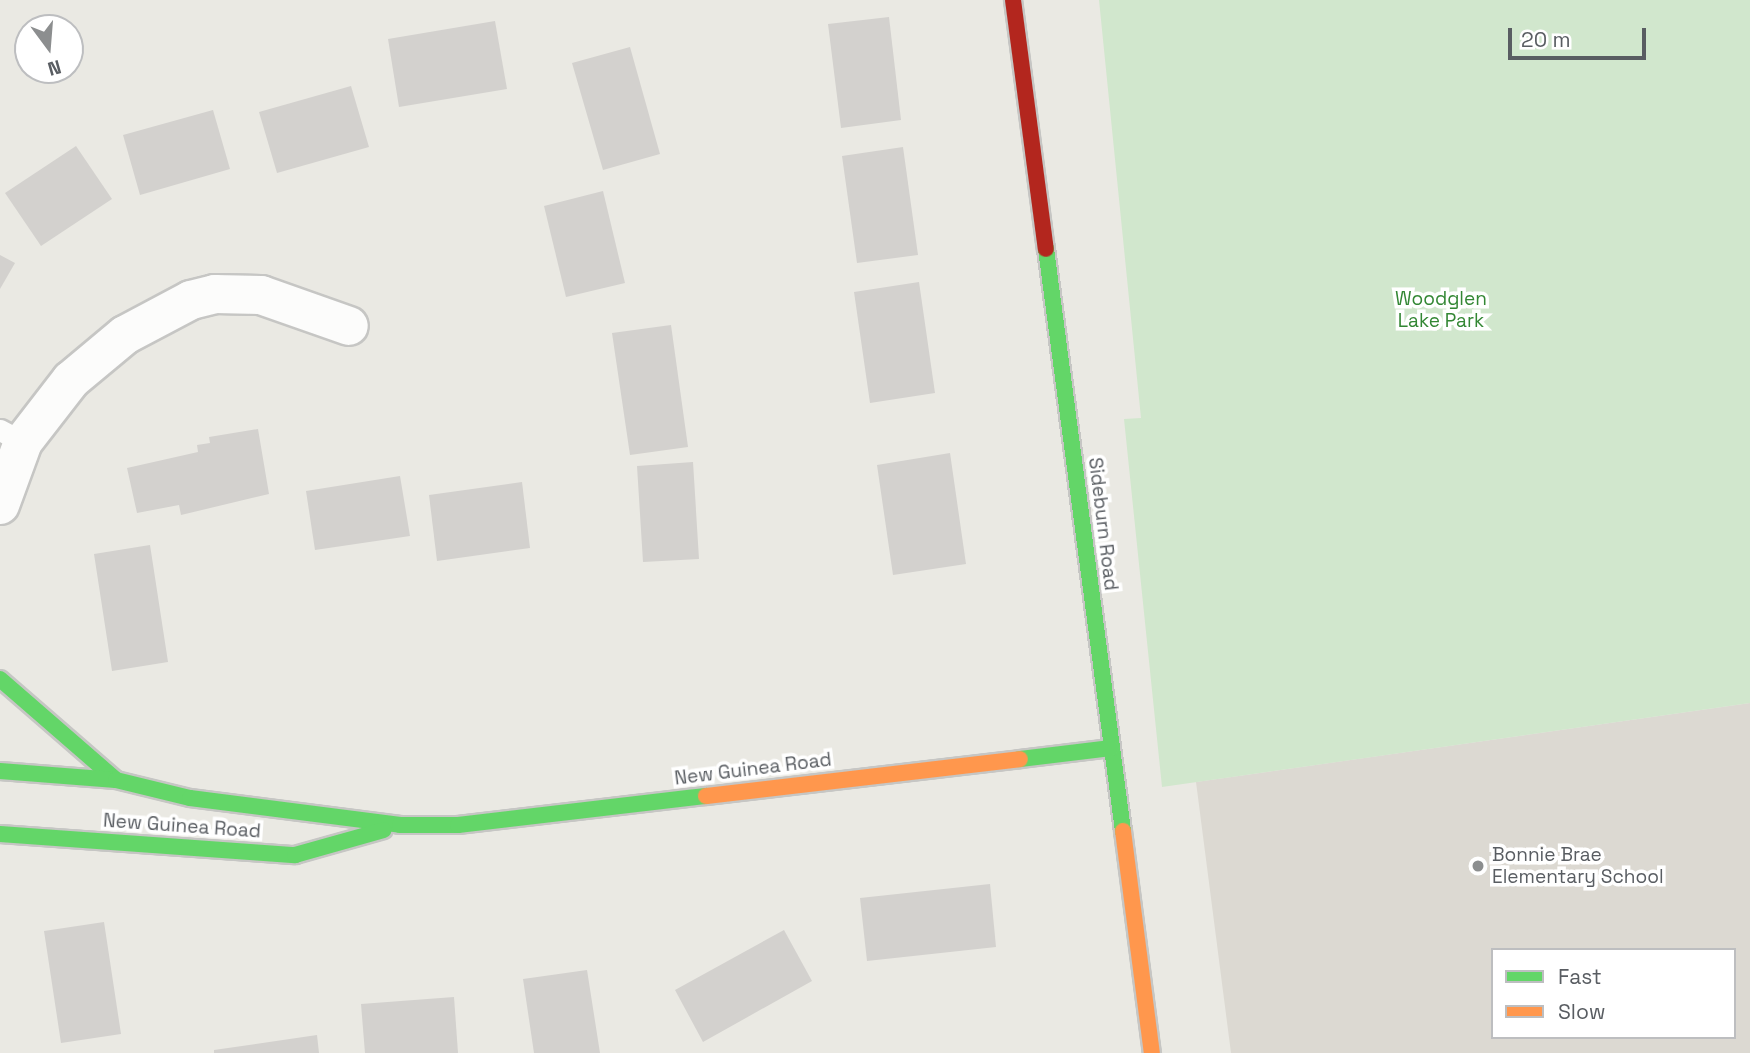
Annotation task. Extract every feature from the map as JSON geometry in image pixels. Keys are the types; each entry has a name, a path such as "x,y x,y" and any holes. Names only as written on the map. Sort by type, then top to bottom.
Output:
{"street":[{"name":"Sideburn Road","path":"1013,0 1152,1053"},
{"path":"0,505 11,436 71,380 125,335 191,300 215,294 261,295 349,326"},
{"path":"0,679 116,780"},
{"name":"New Guinea Road","path":"0,771 116,780 190,798 400,825 458,825 1111,748"},
{"name":"New Guinea Road","path":"0,834 295,855 400,825"}],"shaded area":[{"name":"Bonnie Brae Elementary School","path":"1750,703 1750,1053 1231,1053 1196,782"}],"green space":[{"name":"Woodglen Lake Park","path":"1099,0 1750,0 1750,703 1162,787 1124,419 1141,418"}],"building":[{"path":"889,17 901,120 841,128 828,24"},
{"path":"495,21 507,89 399,107 388,39"},
{"path":"630,47 660,154 603,170 572,63"},
{"path":"351,86 369,147 277,173 259,112"},
{"path":"213,110 230,169 140,195 123,135"},
{"path":"76,146 112,199 41,246 5,193"},
{"path":"903,147 918,255 857,263 842,156"},
{"path":"603,191 625,283 566,297 544,206"},
{"path":"0,255 15,263 0,289"},
{"path":"919,282 935,393 870,403 854,292"},
{"path":"671,325 688,447 630,455 612,333"},
{"path":"258,429 269,494 181,515 179,505 137,513 127,468 198,452 197,445 210,443 209,437"},
{"path":"950,453 966,564 893,575 877,465"},
{"path":"693,462 699,559 643,562 637,466"},
{"path":"400,476 410,536 315,550 306,491"},
{"path":"522,482 530,548 437,561 429,495"},
{"path":"150,545 168,662 112,671 94,554"},
{"path":"990,884 996,947 867,961 860,898"},
{"path":"104,922 121,1034 61,1043 44,931"},
{"path":"784,930 812,981 703,1042 675,990"},
{"path":"587,970 600,1053 534,1053 523,979"},
{"path":"454,997 458,1053 365,1053 361,1004"},
{"path":"317,1035 319,1053 214,1053 214,1050"}],"traffic: fast":[{"path":"1046,249 1123,831"},
{"path":"0,679 116,780"},
{"path":"1020,759 1111,748"},
{"path":"0,771 116,780 190,798 400,825 458,825 706,796"},
{"path":"0,834 295,855 384,830"}],"traffic: slow":[{"path":"706,796 1020,759"},
{"path":"1123,831 1152,1053"}],"traffic: jam":[{"path":"1013,0 1046,249"}],"place":[{"name":"Bonnie Brae Elementary School","path":"1478,866"}]}
